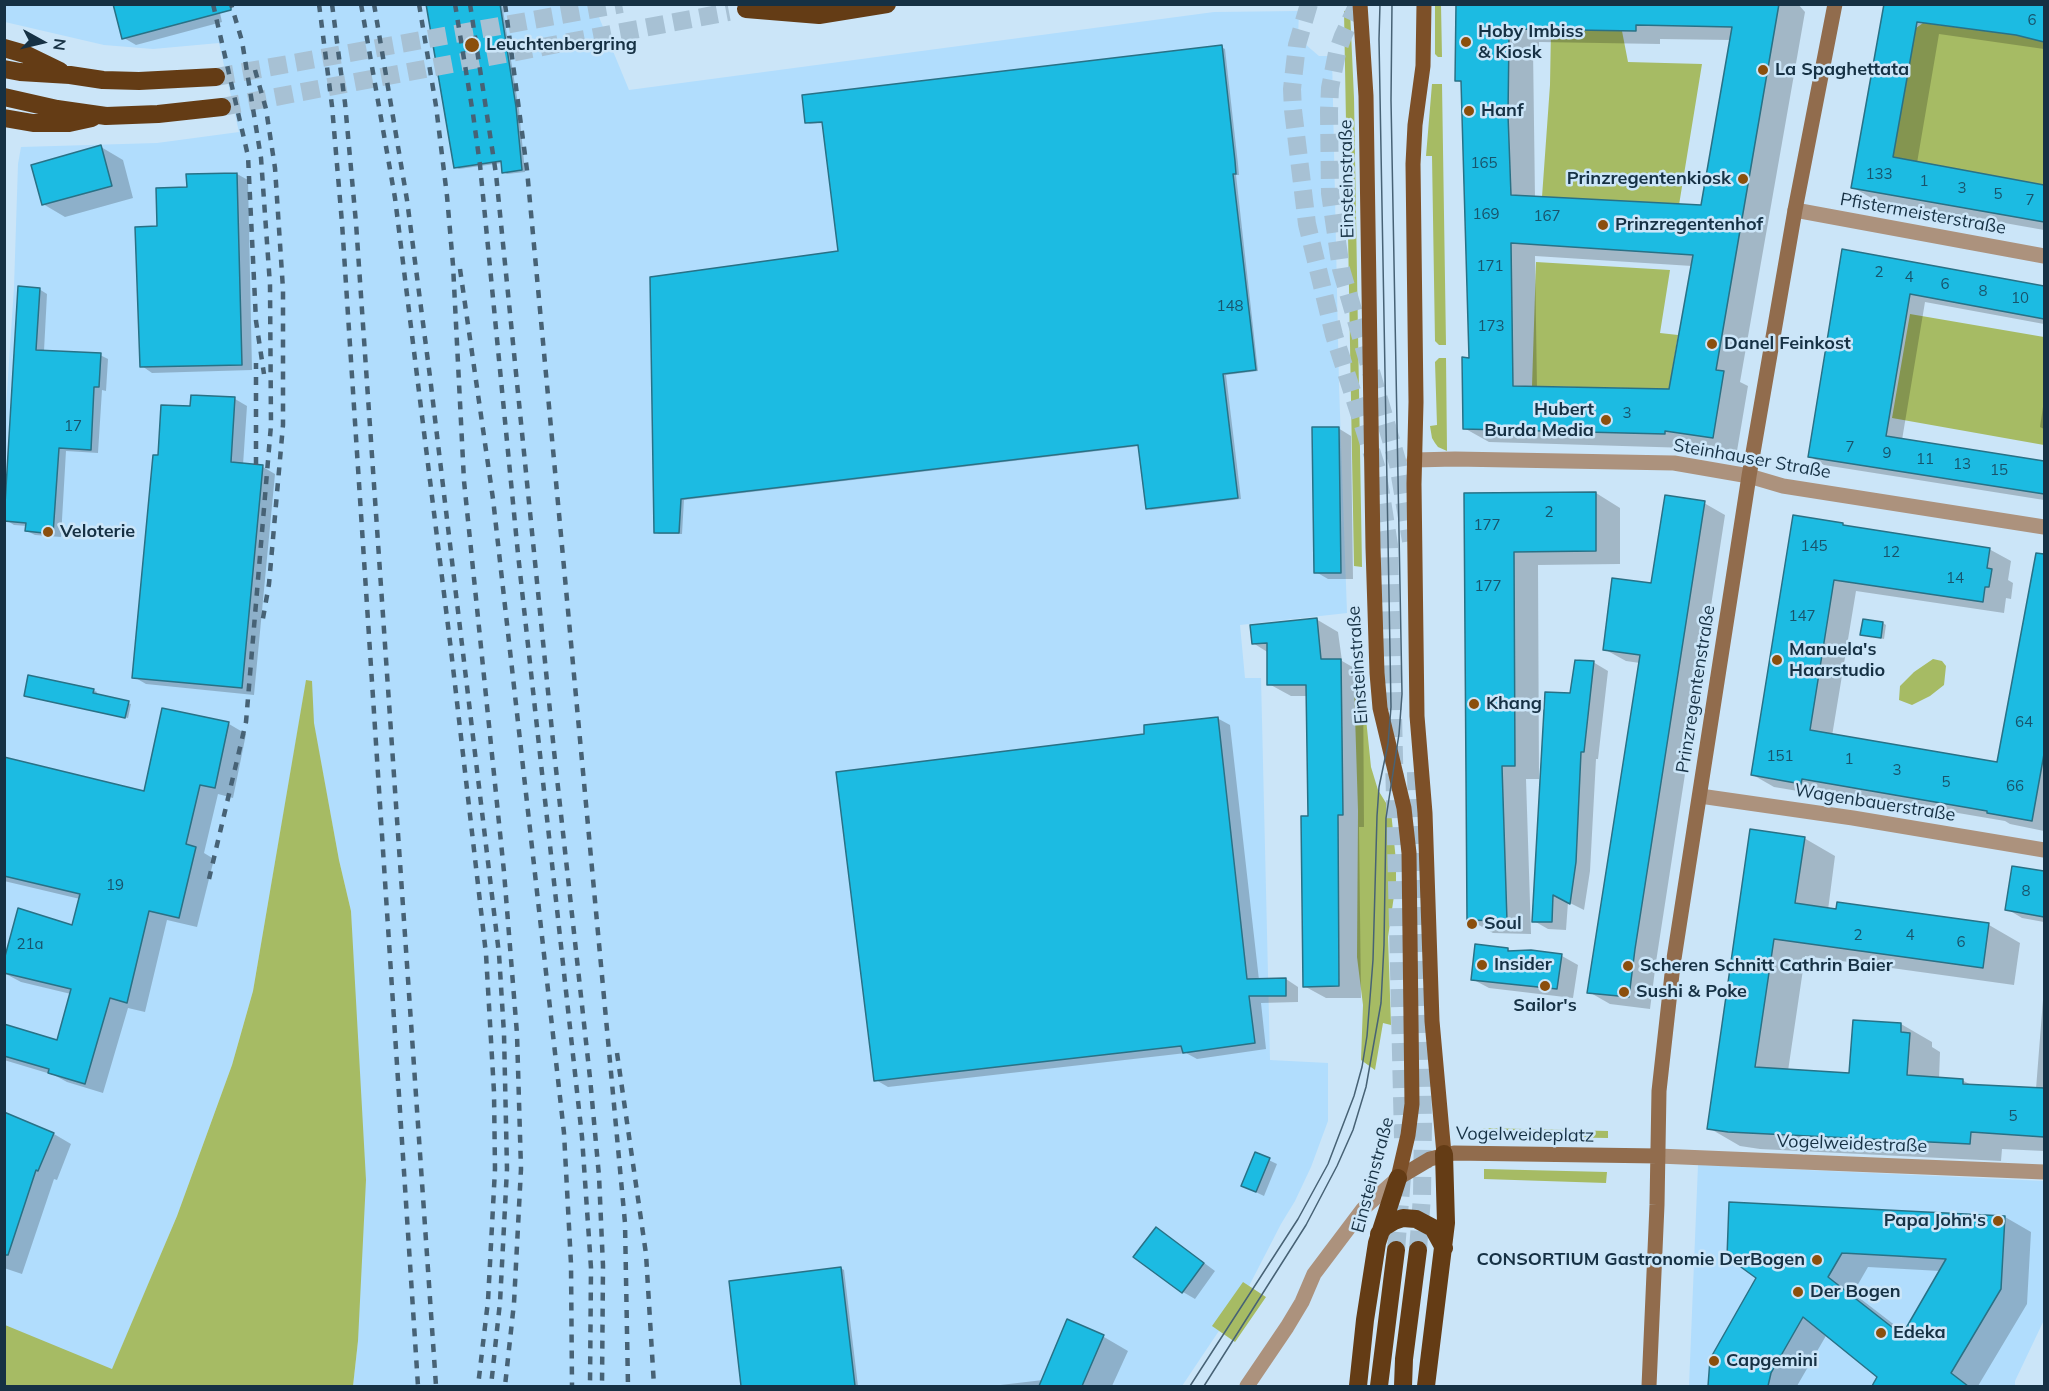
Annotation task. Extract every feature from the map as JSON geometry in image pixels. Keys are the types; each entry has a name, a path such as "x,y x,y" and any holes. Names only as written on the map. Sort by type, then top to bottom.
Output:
{"highway":[{"path":"767,4 737,10 819,15 887,4"},
{"path":"4,48 25,54 70,75"},
{"path":"4,69 103,80 139,81 216,77"},
{"path":"4,97 57,109 106,116"},
{"path":"4,118 33,123 69,123 106,116 158,114 222,107"},
{"path":"1426,1386 1444,1248 1447,1200 1444,1154"},
{"name":"Einsteinstraße","path":"1358,1386 1365,1320 1379,1235 1398,1178"},
{"path":"1379,1235 1388,1223 1398,1219 1412,1218 1421,1220 1433,1228 1444,1248"},
{"path":"1379,1386 1396,1250"},
{"path":"1403,1386 1404,1359 1418,1250"}],"main road":[{"name":"Einsteinstraße","path":"1360,4 1367,107 1372,536 1377,673 1380,708 1402,800 1409,853 1412,1104 1408,1135 1398,1178"},
{"path":"1424,4 1423,66 1415,125 1413,164 1417,716 1425,813 1432,1021 1444,1154"},
{"name":"Prinzregentenstraße","path":"1649,1386 1659,1091 1673,965 1749,476 1795,210 1835,4"},
{"name":"Vogelweideplatz","path":"1398,1178 1411,1168 1444,1154 1474,1152 1658,1156"}],"street":[{"name":"Pfistermeisterstraße","path":"1795,210 2044,256"},
{"name":"Steinhauser Straße","path":"1414,460 1674,463 1749,476 1783,486 2044,527"},
{"name":"Wagenbauerstraße","path":"1700,796 2044,850"},
{"name":"Vogelweidestraße","path":"1658,1156 2044,1172"},
{"path":"1247,1386 1292,1318 1314,1274 1363,1209 1398,1178"}],"shaded area":[{"path":"5,5 594,5 629,90 1214,12 1299,11 1298,38 1319,56 1332,56 1339,385 1347,613 1240,625 1245,678 1261,678 1270,1060 1328,1063 1328,1121 1311,1167 1295,1201 1249,1286 1182,1386 353,1386 358,1341 351,911 339,860 306,682 253,991 232,1065 177,1216 112,1370 5,1326 4,437 14,287 18,164 21,147 157,143 239,132 219,43 153,49 104,45 5,22"},
{"path":"1698,1165 2044,1181 2044,1320 2015,1381 2015,1386 1689,1386"}],"green space":[{"path":"1435,5 1441,5 1442,57 1435,54"},
{"path":"1350,10 1354,98 1362,567 1354,566 1344,11"},
{"path":"1923,23 2016,35 2044,42 2044,185 1893,157 1916,28"},
{"path":"1551,29 1622,31 1628,62 1702,64 1679,205 1542,197 1550,85"},
{"path":"1432,84 1442,84 1446,345 1439,345 1435,341 1432,156 1426,156"},
{"path":"1536,262 1670,270 1660,333 1678,335 1669,389 1532,386"},
{"path":"1910,314 2044,337 2044,445 1892,418"},
{"path":"1439,358 1446,358 1447,451 1435,443 1430,426 1437,425 1435,362"},
{"path":"1353,651 1359,651 1371,767 1378,790 1391,811 1396,861 1396,882 1388,937 1391,1025 1383,1023 1375,1070 1361,1060 1363,1005 1357,957 1358,811"},
{"path":"1933,659 1942,661 1946,666 1944,685 1930,696 1912,705 1899,700 1900,686 1914,672"},
{"path":"306,680 312,681 314,723 339,860 351,911 366,1180 358,1341 353,1386 5,1386 5,1325 112,1369 177,1216 232,1065 253,991"},
{"path":"1483,1128 1608,1131 1608,1138 1483,1136"},
{"path":"1484,1169 1607,1172 1606,1183 1484,1179"},
{"path":"1243,1282 1266,1297 1235,1342 1212,1326"}],"building":[{"path":"113,4 231,4 231,10 122,39"},
{"path":"426,4 500,4 516,107 522,170 502,173 501,161 454,168"},
{"name":"Prinzregentenhof","path":"1456,4 1779,4 1716,370 1724,371 1713,438 1665,431 1665,434 1463,429 1462,357 1469,358 1461,81 1455,81","holes":["1636,25 1732,27 1701,205 1511,195 1508,115 1509,35 1515,35 1515,29 1636,31","1511,243 1693,255 1669,389 1513,386"]},
{"path":"1884,4 2044,4 2044,42 2016,35 1917,22 1893,157 2044,185 2044,222 1851,188"},
{"path":"1222,45 1235,161 1236,174 1233,174 1256,370 1223,374 1238,498 1146,509 1138,445 681,499 679,533 654,533 650,277 838,251 822,122 805,123 802,95"},
{"path":"101,145 112,186 42,205 31,165"},
{"path":"237,173 242,365 140,367 135,227 157,226 156,188 187,187 186,174"},
{"path":"1842,249 2044,286 2044,319 1910,294 1886,436 2044,461 2044,494 1808,457"},
{"path":"18,286 40,288 36,350 101,353 99,387 94,387 91,450 59,448 53,534 25,531 26,523 4,521"},
{"path":"191,395 235,397 231,462 263,465 242,688 132,678 153,455 158,455 161,405 190,406"},
{"path":"1312,427 1339,427 1341,573 1314,573"},
{"path":"1596,492 1596,551 1514,552 1515,766 1502,766 1507,921 1467,920 1464,493"},
{"path":"1665,495 1705,501 1629,997 1587,993 1640,655 1603,650 1612,578 1651,583"},
{"path":"1793,515 1990,548 1987,568 1992,569 1989,587 1985,587 1983,602 1834,580 1810,730 1997,762 2036,553 2044,554 2044,754 2032,821 1802,779 1801,784 1751,775"},
{"path":"1317,618 1321,659 1341,659 1343,815 1338,815 1339,986 1303,987 1301,816 1308,816 1306,685 1267,685 1267,643 1252,644 1250,625"},
{"path":"1863,619 1883,622 1881,638 1860,635"},
{"path":"1575,660 1594,661 1584,752 1581,752 1576,862 1570,904 1553,895 1552,922 1532,922 1545,692 1570,693"},
{"path":"28,675 94,689 93,693 129,701 125,718 24,696"},
{"path":"162,708 229,722 215,788 200,785 186,844 196,847 179,918 149,911 127,1003 110,998 85,1084 48,1073 49,1069 4,1056 4,1024 57,1040 71,989 4,973 4,960 18,908 72,925 80,894 4,876 4,757 144,791"},
{"path":"1218,717 1247,979 1286,978 1286,996 1249,996 1255,1043 1183,1053 1181,1046 874,1081 836,772 1144,734 1144,725"},
{"path":"1750,829 1805,837 1795,903 1836,909 1837,902 1989,923 1983,968 1774,939 1755,1067 1849,1073 1853,1020 1901,1023 1901,1032 1910,1033 1907,1075 1963,1079 1963,1084 2044,1088 2044,1137 1971,1132 1970,1144 1707,1129"},
{"path":"2012,866 2044,871 2044,917 2005,910"},
{"path":"1475,944 1508,948 1508,951 1531,950 1562,954 1557,989 1471,980"},
{"path":"4,1112 54,1133 38,1171 36,1170 8,1255 4,1255"},
{"path":"1255,1152 1270,1158 1256,1192 1241,1186"},
{"name":"Der Bogen","path":"1729,1202 2005,1216 2001,1289 1951,1373 1968,1386 1872,1386 1877,1377 1803,1317 1771,1373 1768,1386 1708,1386 1710,1359 1756,1278 1727,1257","holes":["1842,1253 1946,1259 1902,1335 1828,1277"]},
{"path":"1156,1227 1204,1263 1182,1293 1133,1257"},
{"path":"841,1267 855,1386 741,1386 729,1281"},
{"path":"1067,1319 1104,1335 1082,1386 1039,1386"}],"tunnel":[{"path":"216,77 622,4"},
{"path":"1309,4 1297,45 1292,89 1307,224 1334,335 1377,469 1389,545 1403,1138"},
{"path":"1358,4 1337,53 1330,88 1330,193 1341,269 1398,464 1411,541"},
{"path":"222,107 729,12"},
{"path":"1416,772 1423,1124 1422,1196 1418,1250"},
{"path":"1396,1250 1402,1177"}],"tram line":[{"path":"1190,1386 1298,1219 1328,1164 1354,1096 1367,1036 1373,960 1379,787 1388,744 1391,707 1380,4"},
{"path":"1204,1386 1306,1225 1337,1166 1353,1130 1366,1087 1381,1003 1386,818 1399,734 1402,694 1391,100 1392,4"}],"railway":[{"path":"213,4 248,156 256,321 264,374"},
{"path":"209,879 246,722 271,425 270,285 261,158 242,41 231,4"},
{"path":"319,4 332,106 342,223 418,1386"},
{"path":"332,4 345,103 356,223 436,1386"},
{"path":"361,4 395,198 486,954 494,1092 495,1169 488,1301 478,1386"},
{"path":"374,4 407,200 499,954 504,1034 507,1169 500,1302 491,1386"},
{"path":"419,4 436,106 447,196 453,265 464,481 504,872 517,1034 521,1169 514,1303 505,1386"},
{"path":"455,4 480,165 518,554 582,1137 591,1268 590,1386"},
{"path":"470,4 496,174 554,751 590,1078 599,1176 603,1266 602,1386"},
{"path":"505,4 527,170 625,1223 628,1386"},
{"path":"255,70 266,109 275,168 283,289 283,425 269,584 262,624"},
{"path":"460,269 493,499 564,1133 571,1264 572,1386"},
{"path":"256,363 256,465"},
{"path":"617,1053 646,1254 654,1386"}],"place":[{"name":"Hoby Imbiss & Kiosk","path":"1466,42"},
{"name":"Leuchtenbergring","path":"472,45"},
{"name":"La Spaghettata","path":"1763,70"},
{"name":"Hanf","path":"1469,111"},
{"name":"Prinzregentenkiosk","path":"1743,179"},
{"name":"Prinzregentenhof","path":"1603,225"},
{"name":"Danel Feinkost","path":"1712,344"},
{"name":"Hubert Burda Media","path":"1606,420"},
{"name":"Veloterie","path":"48,532"},
{"name":"Manuela's Haarstudio","path":"1777,660"},
{"name":"Khang","path":"1474,704"},
{"name":"Soul","path":"1472,924"},
{"name":"Insider","path":"1482,965"},
{"name":"Scheren Schnitt Cathrin Baier","path":"1628,966"},
{"name":"Sailor's","path":"1545,986"},
{"name":"Sushi & Poke","path":"1624,992"},
{"name":"Papa John's","path":"1998,1221"},
{"name":"CONSORTIUM Gastronomie DerBogen","path":"1817,1260"},
{"name":"Der Bogen","path":"1798,1292"},
{"name":"Edeka","path":"1881,1333"},
{"name":"Capgemini","path":"1714,1361"}]}
